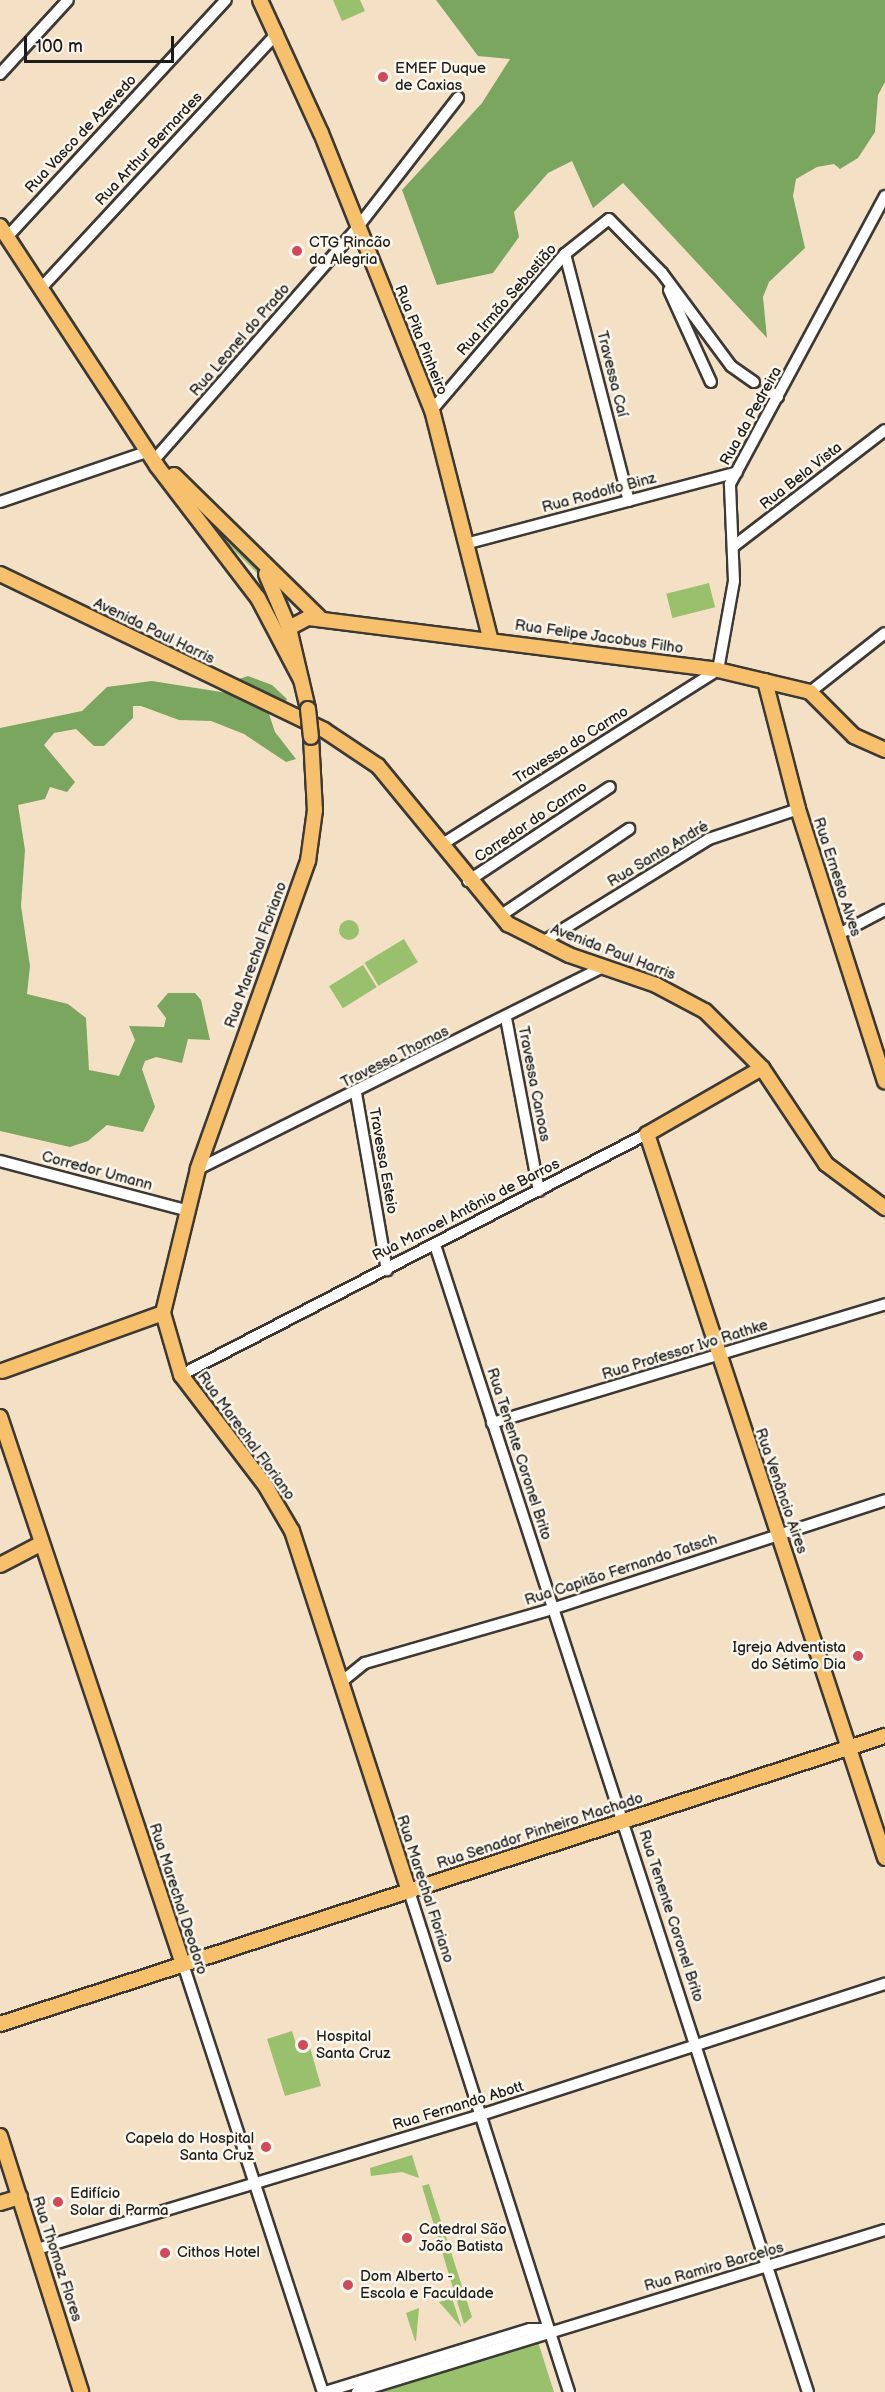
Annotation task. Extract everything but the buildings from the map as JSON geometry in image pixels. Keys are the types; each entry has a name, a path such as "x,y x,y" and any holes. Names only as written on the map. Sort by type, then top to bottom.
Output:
{"main road":[{"name":"Rua Pita Pinheiro","path":"260,0 277,33 432,410 469,543 490,637"},
{"path":"4,231 43,286 154,457 207,518 261,564 311,614 330,624"},
{"path":"207,518 219,541 258,598 301,680"},
{"path":"219,541 277,596 308,618 289,628"},
{"name":"Rua Marechal Floriano","path":"261,564 277,596 289,628 308,709 313,753 315,810 308,861 198,1169 186,1210 163,1313 181,1375 281,1508 409,1891"},
{"name":"Avenida Paul Harris","path":"0,574 294,718 324,730 388,776 468,881 500,916 541,942 693,1003 762,1068 826,1164 885,1208"},
{"name":"Rua Felipe Jacobus Filho","path":"308,618 330,624 490,637 718,670 810,692"},
{"name":"Rua Ernesto Alves","path":"765,681 798,809 885,1082"},
{"path":"810,692 854,736 885,750"},
{"name":"Rua Manoel Antônio de Barros","path":"647,1134 762,1068"},
{"name":"Rua Venâncio Aires","path":"647,1134 718,1357 779,1534 885,1858"},
{"path":"1,1369 163,1313"},
{"name":"Rua Marechal Deodoro","path":"0,1417 183,1964"},
{"path":"0,1565 42,1543"},
{"name":"Rua Senador Pinheiro Machado","path":"0,2024 885,1736"},
{"name":"Rua Thomaz Flores","path":"0,2136 81,2392"},
{"path":"0,2203 20,2197"}],"street":[{"path":"0,74 68,0"},
{"name":"Rua Vasco de Azevedo","path":"4,231 226,0"},
{"name":"Rua Arthur Bernardes","path":"43,286 277,33"},
{"name":"Rua Leonel do Prado","path":"154,457 357,228 458,98"},
{"name":"Rua da Pedreira","path":"718,670 731,606 734,546 727,496 737,472 885,196"},
{"name":"Rua Irmão Sebastião","path":"432,410 565,254 612,220 662,273"},
{"name":"Travessa Caí","path":"565,254 629,501"},
{"path":"662,273 731,366 754,382"},
{"path":"662,273 711,382"},
{"path":"767,390 778,397"},
{"name":"Rua Bela Vista","path":"734,546 885,430"},
{"path":"0,502 154,457"},
{"name":"Rua Rodolfo Binz","path":"469,543 737,472"},
{"path":"810,692 885,633"},
{"name":"Travessa do Carmo","path":"441,845 718,670"},
{"name":"Corredor do Carmo","path":"468,881 610,787"},
{"name":"Rua Santo André","path":"541,942 708,839 798,809"},
{"path":"500,916 629,829"},
{"path":"838,934 885,910"},
{"name":"Travessa Thomas","path":"198,1169 356,1093 604,967"},
{"name":"Travessa Canoas","path":"506,1018 539,1191"},
{"name":"Travessa Esteio","path":"356,1093 387,1270"},
{"name":"Rua Manoel Antônio de Barros","path":"181,1375 647,1134"},
{"name":"Corredor Umann","path":"0,1161 186,1210"},
{"name":"Rua Tenente Coronel Brito","path":"435,1245 699,2047 808,2392"},
{"name":"Rua Professor Ivo Rathke","path":"492,1423 718,1357 885,1304"},
{"name":"Rua Capitão Fernando Tatsch","path":"332,1659 340,1665 365,1663 555,1608 885,1500"},
{"name":"Rua Capitão Fernando Tatsch","path":"340,1683 365,1663"},
{"name":"Rua Marechal Floriano","path":"409,1891 569,2392"},
{"name":"Rua Marechal Deodoro","path":"183,1964 324,2392"},
{"name":"Rua Fernando Abott","path":"37,2249 699,2047 885,1984"},
{"name":"Rua Ramiro Barcelos","path":"357,2392 549,2329 768,2268 885,2230"},
{"name":"Rua Ramiro Barcelos","path":"324,2392 530,2329 549,2329"}],"green space":[{"path":"333,0 360,0 365,11 342,21"},
{"path":"436,0 885,0 885,82 878,95 875,132 858,158 840,169 834,164 817,167 796,179 793,196 805,248 769,282 763,297 767,338 623,183 593,208 572,161 548,173 514,212 519,237 493,273 437,285 402,190 482,103 510,59 478,56"},
{"path":"221,527 254,563 267,583 217,533"},
{"path":"709,583 715,607 672,618 666,594"},
{"path":"248,676 272,685 287,699 283,707 267,708 275,732 296,759 286,762 244,734 211,721 179,720 141,706 133,706 133,718 104,746 94,746 76,729 54,733 44,745 75,782 67,792 50,787 45,799 18,805 25,850 21,906 30,966 27,994 68,1004 86,1018 89,1070 119,1076 135,1040 129,1026 164,1027 166,1018 157,1006 168,993 195,993 201,1000 210,1040 188,1039 182,1063 156,1057 145,1061 142,1069 155,1107 143,1132 107,1125 88,1141 70,1147 0,1131 0,728 82,711 107,687 152,681 240,695 239,679"},
{"path":"349,920 356,923 359,930 356,937 349,940 342,937 339,930 342,923"},
{"path":"404,939 418,962 378,986 365,963"},
{"path":"363,965 377,987 343,1008 329,986"},
{"path":"292,2031 297,2047 309,2044 321,2086 285,2096 267,2039"},
{"path":"412,2155 419,2178 402,2172 371,2176 370,2168"},
{"path":"429,2184 472,2317 464,2324 422,2186"},
{"path":"452,2298 461,2326 461,2327 439,2302"},
{"path":"419,2308 416,2341 415,2341 406,2313"},
{"path":"538,2342 554,2392 380,2392"}],"place":[{"name":"EMEF Duque de Caxias","path":"383,77"},
{"name":"CTG Rincão da Alegria","path":"297,251"},
{"name":"Igreja Adventista do Sétimo Dia","path":"858,1656"},
{"name":"Hospital Santa Cruz","path":"303,2045"},
{"name":"Capela do Hospital Santa Cruz","path":"266,2147"},
{"name":"Edifício Solar di Parma","path":"58,2202"},
{"name":"Catedral São João Batista","path":"407,2238"},
{"name":"Cithos Hotel","path":"165,2253"},
{"name":"Dom Alberto - Escola e Faculdade","path":"348,2285"}]}
